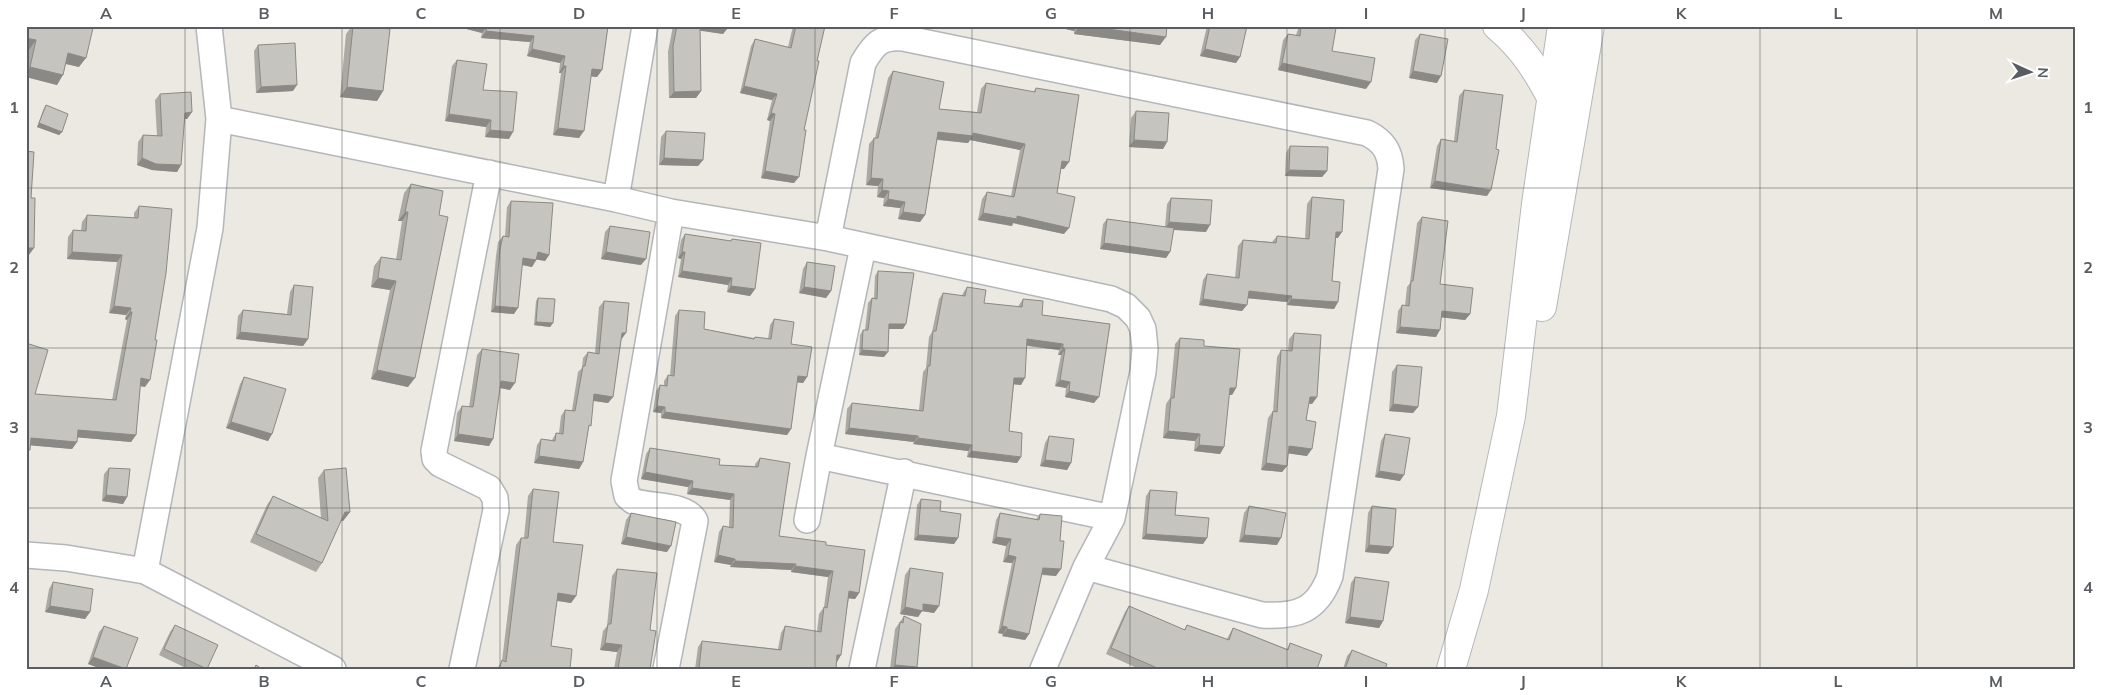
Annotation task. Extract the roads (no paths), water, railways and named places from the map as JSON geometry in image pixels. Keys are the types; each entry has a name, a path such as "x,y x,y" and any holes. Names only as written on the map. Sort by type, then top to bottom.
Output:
{"street":[{"path":"145,571 210,228 219,119 209,26"},
{"path":"616,199 645,26"},
{"path":"1497,26 1520,46 1530,59 1552,99"},
{"path":"1451,669 1474,590 1511,416 1536,204 1552,99 1555,28 1589,33 1530,378 1511,416"},
{"path":"828,238 863,63 870,50 879,41 891,37 904,38 1367,133 1378,139 1387,149 1391,169 1330,576 1325,590 1316,601 1301,612 1281,616 1262,615 1086,567"},
{"path":"219,119 490,173 671,212 828,238 1111,299 1126,306 1138,318 1143,330 1145,349 1143,372 1112,518 1086,567 1043,669"},
{"path":"462,669 496,510 495,498 489,488 440,464 436,460 434,451 490,173"},
{"path":"666,669 695,521 692,515 684,510 633,501 628,496 624,481 671,212"},
{"path":"807,520 863,247"},
{"path":"819,456 904,472 1112,518"},
{"path":"862,669 904,472"},
{"path":"26,555 66,558 145,571 333,669"}]}
